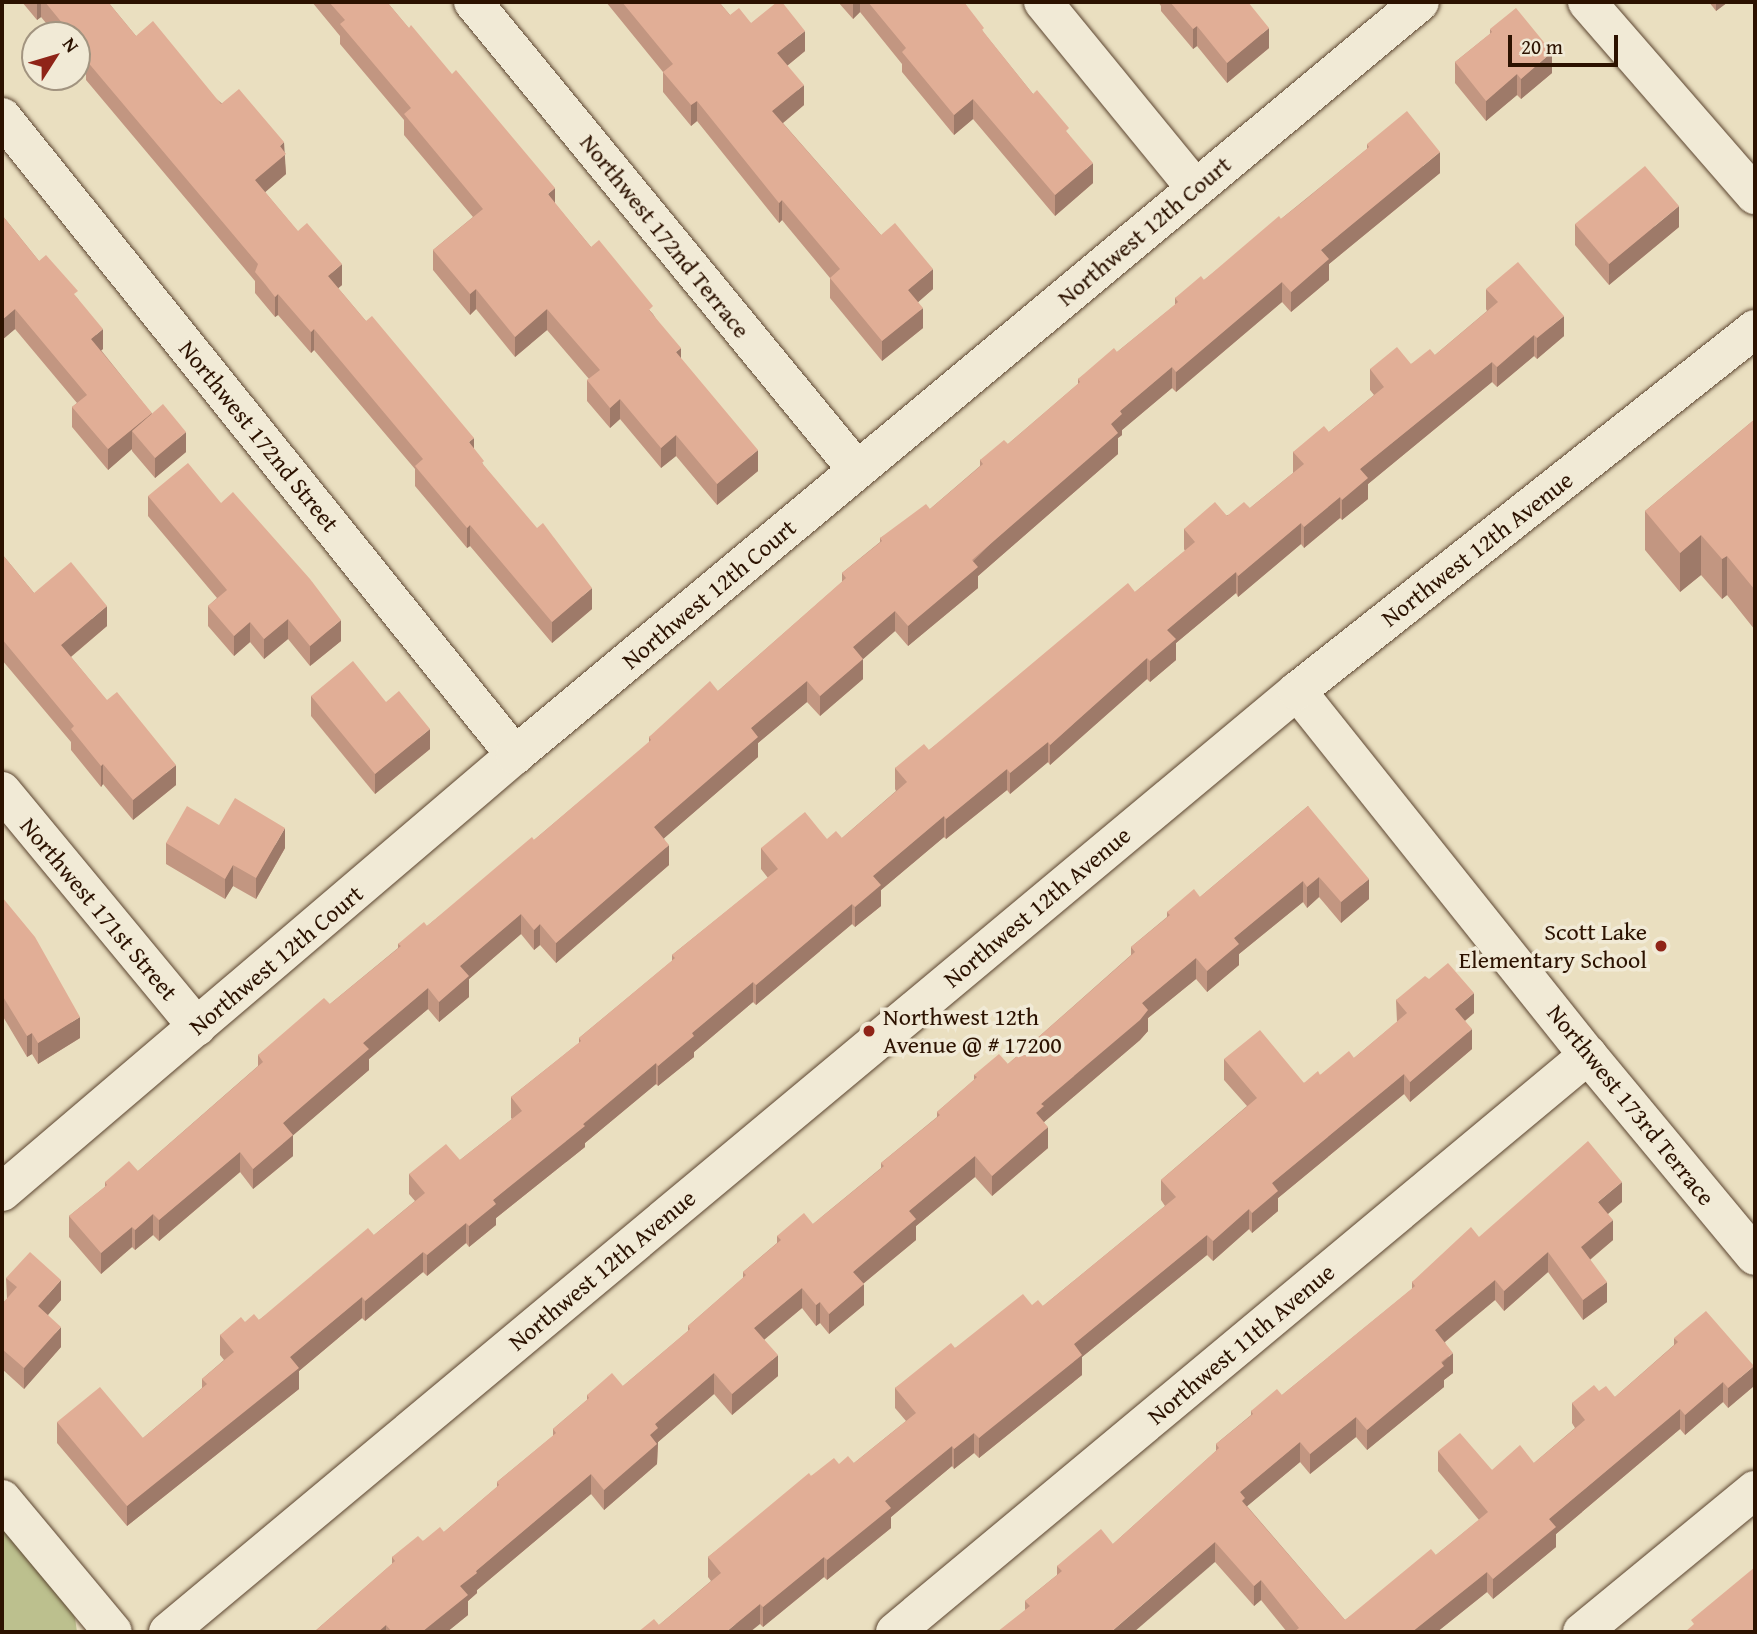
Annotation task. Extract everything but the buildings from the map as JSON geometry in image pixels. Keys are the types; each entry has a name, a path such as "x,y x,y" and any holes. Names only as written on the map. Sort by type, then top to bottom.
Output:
{"street":[{"name":"Northwest 172nd Terrace","path":"472,2 857,470"},
{"path":"1043,2 1195,188"},
{"name":"Northwest 12th Court","path":"2,1192 515,755 1420,2"},
{"path":"1587,2 1755,195"},
{"name":"Northwest 172nd Street","path":"2,117 515,755"},
{"name":"Northwest 12th Avenue","path":"168,1632 1297,691 1755,329"},
{"name":"Northwest 173rd Terrace","path":"1297,691 1588,1055 1755,1256"},
{"name":"Northwest 171st Street","path":"2,791 197,1027"},
{"name":"Northwest 11th Avenue","path":"895,1632 1588,1055"},
{"path":"1582,1632 1755,1490"},
{"path":"2,1499 113,1632"}],"green space":[{"path":"2,1518 66,1600 75,1618 77,1632 2,1632"}],"place":[{"name":"Scott Lake Elementary School","path":"1661,946"},
{"name":"Northwest 12th Avenue @ # 17200","path":"869,1031"}]}
